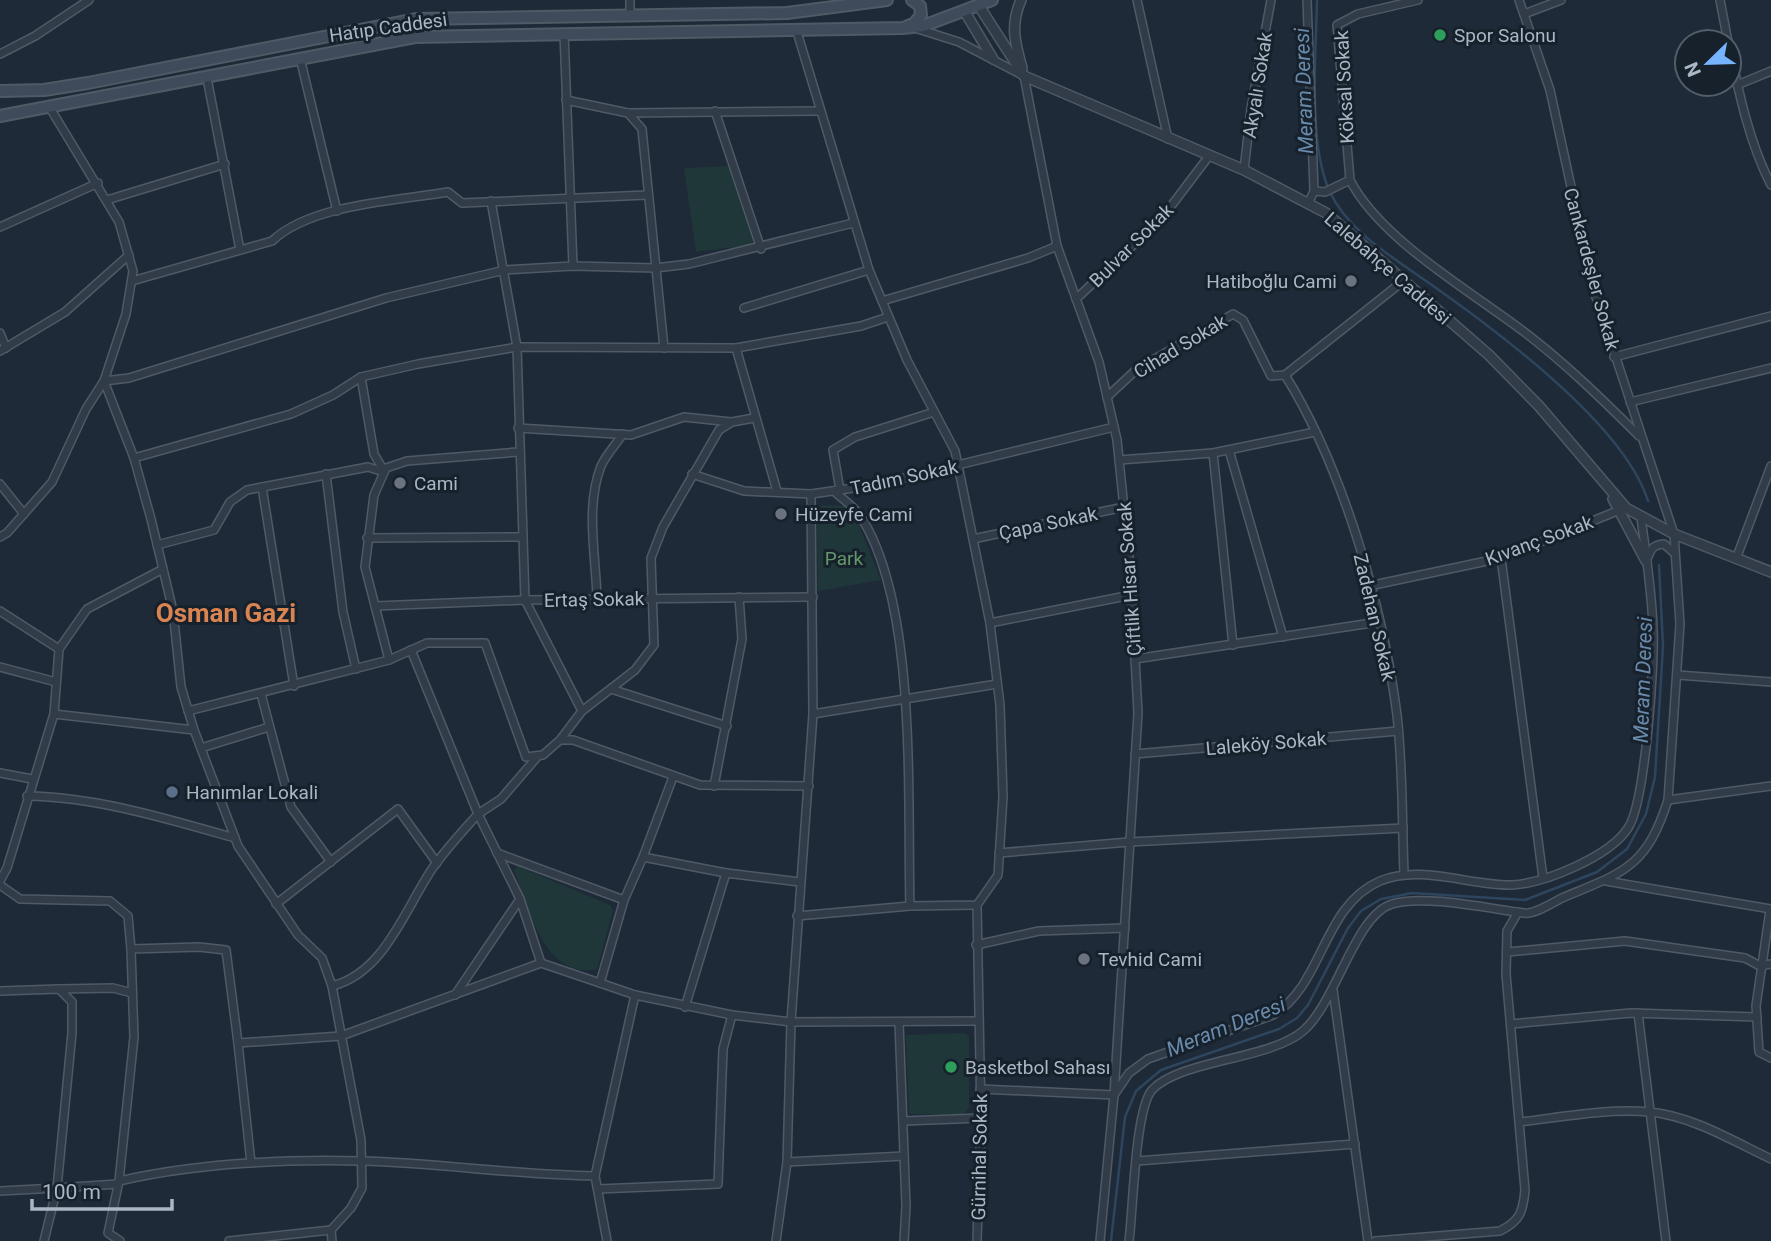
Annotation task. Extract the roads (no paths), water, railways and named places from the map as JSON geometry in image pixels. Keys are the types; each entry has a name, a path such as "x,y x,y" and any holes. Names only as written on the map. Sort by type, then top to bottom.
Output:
{"main road":[{"name":"Hatıp Caddesi","path":"0,91 44,90 416,19 787,13 887,0"},
{"path":"907,28 921,15 920,6 912,0"},
{"path":"968,0 979,6"},
{"name":"Hatıp Caddesi","path":"0,116 415,37 907,28 965,12 992,0"}],"street":[{"path":"0,54 35,36 89,0"},
{"path":"630,0 630,16"},
{"path":"1021,0 1014,16 1014,37 1024,76"},
{"path":"1137,0 1168,139"},
{"name":"Akyalı Sokak","path":"1244,170 1251,108 1272,0"},
{"path":"1307,0 1314,191 1308,204"},
{"name":"Köksal Sokak","path":"1346,182 1337,25 1357,13 1418,0"},
{"name":"Cankardeşler Sokak","path":"1518,912 1527,914 1623,873 1642,857 1660,825 1668,800 1680,624 1674,534 1593,288 1550,90 1519,0"},
{"path":"1524,14 1561,0"},
{"path":"1720,0 1726,28"},
{"path":"979,6 1024,76"},
{"path":"965,12 993,58"},
{"path":"907,28 959,42 1024,76"},
{"path":"797,32 869,270 888,317 955,451 990,623 997,684 1003,797 998,875 977,905 910,905 797,916"},
{"path":"564,33 568,199 573,266"},
{"path":"300,58 337,211"},
{"path":"1743,83 1771,71"},
{"name":"Lalebahçe Caddesi","path":"1024,76 1244,170 1326,213 1402,282 1489,355 1539,406 1623,509 1674,534 1771,572"},
{"name":"Çiftlik Hisar Sokak","path":"1024,76 1057,246 1099,362 1114,427 1131,595 1138,713 1114,1095 1100,1241"},
{"path":"207,78 240,250"},
{"path":"1741,98 1759,162 1771,185"},
{"path":"566,100 628,113 819,111"},
{"path":"0,537 51,482 86,409 104,382 126,314 132,281 133,271 119,222 98,183 50,108"},
{"path":"715,111 761,249"},
{"path":"628,113 642,129 664,348"},
{"name":"Bulvar Sokak","path":"1076,299 1162,218 1209,156"},
{"path":"107,200 225,164"},
{"path":"1314,191 1325,192 1346,182 1382,225 1526,333 1642,439"},
{"path":"0,227 98,183"},
{"path":"132,281 272,242 286,228 337,211 448,192 462,202 647,195"},
{"path":"491,201 517,347 524,600 582,711"},
{"path":"104,382 129,377 386,299 505,270 573,266 655,268 761,249 853,223"},
{"path":"882,301 1028,258 1057,246"},
{"path":"0,333 3,349 65,312 129,255"},
{"path":"744,308 869,270"},
{"path":"1285,375 1402,282"},
{"name":"Cihad Sokak","path":"1107,397 1137,369 1233,314 1243,320 1271,376 1285,375"},
{"path":"1614,357 1771,316"},
{"path":"134,457 290,414 333,395 361,377 517,347 736,348 861,326 888,317"},
{"path":"736,348 777,491"},
{"path":"1630,402 1771,368"},
{"name":"Zadehan Sokak","path":"1285,375 1315,432 1349,510 1387,655 1398,731 1404,874"},
{"path":"361,377 374,454 384,472"},
{"path":"104,382 134,457 157,545 173,611 181,687 194,730 235,838 298,935 322,958 332,986 361,1140 362,1188 351,1208 331,1230 229,1241"},
{"path":"910,905 898,630 888,580 860,516 837,491 833,450 855,437 934,412"},
{"path":"518,428 631,435 684,417 732,422 754,418"},
{"path":"188,711 389,660 426,643 485,643 526,757 543,755 560,740 582,711 635,670 654,645 651,558 663,527 692,474 719,430 732,422"},
{"name":"Tadım Sokak","path":"692,474 744,491 811,494 958,465 1114,427"},
{"path":"1119,460 1213,453 1315,432"},
{"path":"597,599 592,510 595,486 602,463 623,434"},
{"path":"1229,450 1283,637"},
{"path":"389,660 365,567 374,495 386,468 407,461 518,452"},
{"path":"1213,453 1233,645"},
{"path":"1736,559 1771,466"},
{"path":"157,545 214,530 230,502 247,490 369,467 384,472"},
{"path":"326,474 344,612 356,669"},
{"path":"0,484 24,514"},
{"path":"262,487 294,686"},
{"path":"776,1241 787,1162 797,916 813,714 811,494"},
{"name":"Çapa Sokak","path":"973,539 1124,507"},
{"path":"1623,509 1646,561"},
{"name":"Kıvanç Sokak","path":"1369,586 1501,558 1623,509"},
{"path":"980,1089 1114,1095 1129,1073 1147,1059 1273,1015 1287,1007 1297,995 1340,915 1369,888 1404,874 1513,885 1543,878 1609,850 1630,826 1641,792 1653,630 1641,518"},
{"path":"368,538 522,537"},
{"path":"1646,561 1650,549 1664,544 1672,548 1676,559"},
{"path":"1501,558 1543,878"},
{"path":"103,1241 108,1233 125,1146 134,1037 128,916 110,901 20,899 0,883 7,868 54,714 60,649 87,610 163,569"},
{"path":"990,623 1131,595"},
{"path":"714,786 742,639 739,597"},
{"name":"Ertaş Sokak","path":"375,606 524,600 813,597"},
{"path":"0,611 60,649"},
{"path":"1135,659 1378,622"},
{"path":"411,650 478,814 520,899 541,963"},
{"path":"0,667 57,682"},
{"path":"1678,676 1771,682"},
{"path":"813,714 887,704 903,698 949,694 997,684"},
{"path":"611,689 727,726"},
{"path":"261,694 291,807 331,862"},
{"path":"54,714 194,730"},
{"path":"201,748 269,727"},
{"name":"Laleköy Sokak","path":"1135,754 1398,731"},
{"path":"560,740 573,740 701,785 809,786"},
{"path":"332,986 351,981 373,964 437,863 478,814 501,799 538,756"},
{"path":"0,773 32,779"},
{"path":"600,983 624,900 673,777"},
{"path":"1668,800 1771,786"},
{"path":"27,796 86,802 180,822 235,838"},
{"path":"276,904 398,809 437,863"},
{"path":"999,853 1129,842 1403,828"},
{"path":"497,853 624,900"},
{"path":"643,857 726,873 800,882"},
{"path":"685,1007 726,873"},
{"path":"1604,881 1771,909 1760,966 1757,1017 1759,1052 1771,1058"},
{"path":"454,996 520,899"},
{"path":"1129,1241 1140,1122 1151,1091 1171,1077 1277,1045 1299,1035 1315,1021 1369,922 1391,904 1419,901 1518,912 1507,931 1507,952 1525,1190 1524,1210 1515,1223 1500,1231 1376,1241"},
{"name":"Gürnihal Sokak","path":"977,905 981,1118 977,1241"},
{"path":"976,945 1039,931 1125,928"},
{"path":"1507,952 1625,942 1745,958 1760,966 1771,964"},
{"path":"131,949 226,950 251,1163"},
{"path":"238,1043 341,1037 541,963 635,995 732,1015 791,1022 978,1021"},
{"path":"0,991 113,988 132,993"},
{"path":"44,1241 57,1188 72,1032 72,1002 60,989"},
{"path":"1333,990 1368,1241"},
{"path":"607,1241 595,1176 635,995"},
{"path":"1511,1024 1639,1013 1757,1017"},
{"path":"1639,1013 1653,1112 1666,1241"},
{"path":"598,1189 718,1184 723,1049 732,1015"},
{"path":"899,1022 904,1121 904,1241"},
{"path":"1520,1122 1613,1111 1653,1112 1699,1125 1771,1159"},
{"path":"904,1121 981,1118"},
{"path":"1137,1161 1355,1144"},
{"path":"787,1162 904,1156"},
{"path":"0,1191 118,1183 145,1175 251,1163 362,1161 540,1175 595,1176"},
{"path":"331,1230 332,1241"},
{"path":"108,1233 120,1241"}],"waterway":[{"name":"Meram Deresi","path":"1317,0 1315,97 1318,148 1322,170 1337,205 1359,231 1488,326 1555,381 1613,441 1634,471 1648,501"},
{"name":"Meram Deresi","path":"1111,1241 1125,1117 1136,1091 1161,1070 1279,1029 1297,1018 1308,1005 1348,928 1361,911 1381,899 1412,893 1525,900 1597,872 1627,849 1646,814 1655,777 1663,646 1659,565"}],"place":[{"name":"Spor Salonu","path":"1440,35"},
{"name":"Hatiboğlu Cami","path":"1351,281"},
{"name":"Cami","path":"400,483"},
{"name":"Hüzeyfe Cami","path":"781,514"},
{"name":"Hanımlar Lokali","path":"172,792"},
{"name":"Tevhid Cami","path":"1084,959"},
{"name":"Basketbol Sahası","path":"951,1067"}],"district":[{"name":"Osman Gazi","path":"226,613"}],"park label":[{"name":"Park","path":"844,558"}]}
